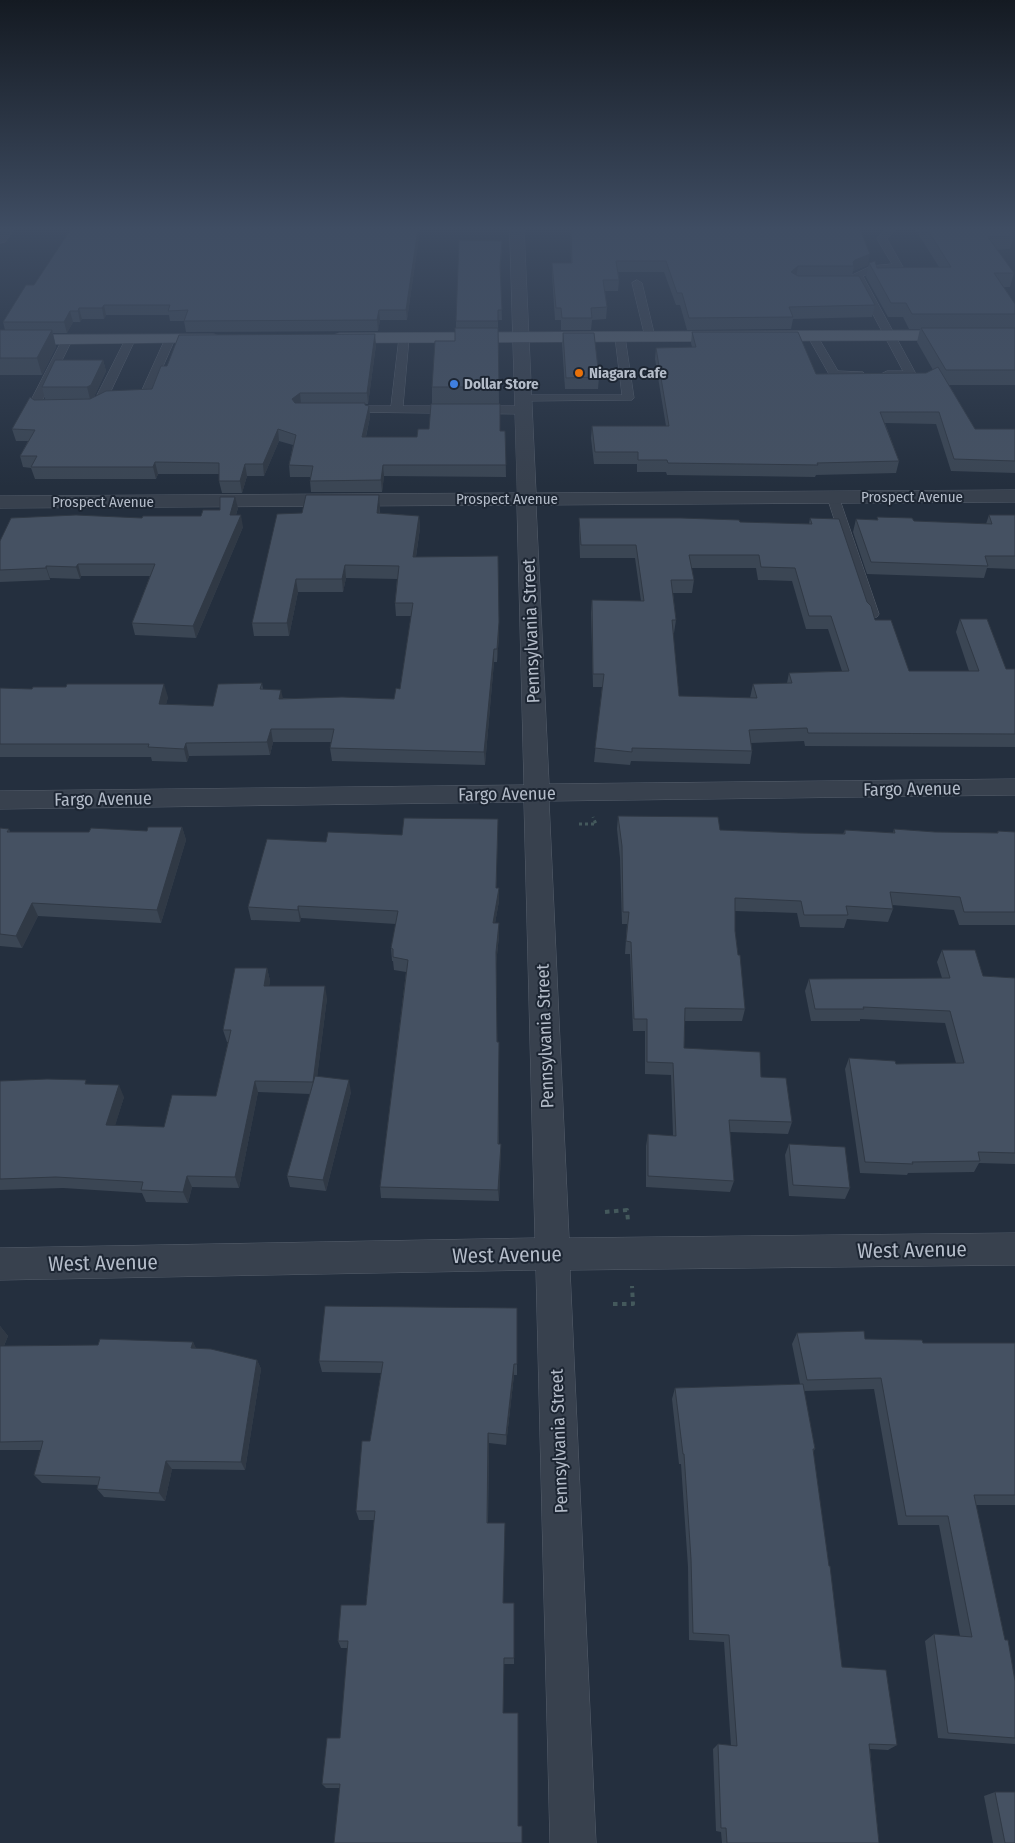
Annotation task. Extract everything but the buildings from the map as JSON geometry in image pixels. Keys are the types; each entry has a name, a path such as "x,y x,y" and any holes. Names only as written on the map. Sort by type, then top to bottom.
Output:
{"main road":[{"path":"326,338 1015,335"},
{"path":"0,340 229,339"}],"street":[{"name":"Pennsylvania Street","path":"519,315 573,1843"},
{"name":"Prospect Avenue","path":"0,502 1015,496"},
{"name":"Fargo Avenue","path":"0,800 1015,787"},
{"name":"West Avenue","path":"0,1264 553,1254 1015,1249"}],"lane":[{"path":"645,315 650,337"},
{"path":"813,336 834,374 910,374 878,315"},
{"path":"330,410 397,410 628,398 620,337"},
{"path":"397,410 404,338"},
{"path":"104,396 142,396 146,394 170,339"},
{"path":"67,340 36,402 37,405 70,404"},
{"path":"93,404 104,396 130,340"},
{"path":"833,497 872,614"}],"path":[{"path":"579,824 596,824"},
{"path":"605,1212 627,1210"},
{"path":"613,1304 633,1304 632,1286"}],"place":[{"name":"Niagara Cafe","path":"579,373"},
{"name":"Dollar Store","path":"454,384"}]}
